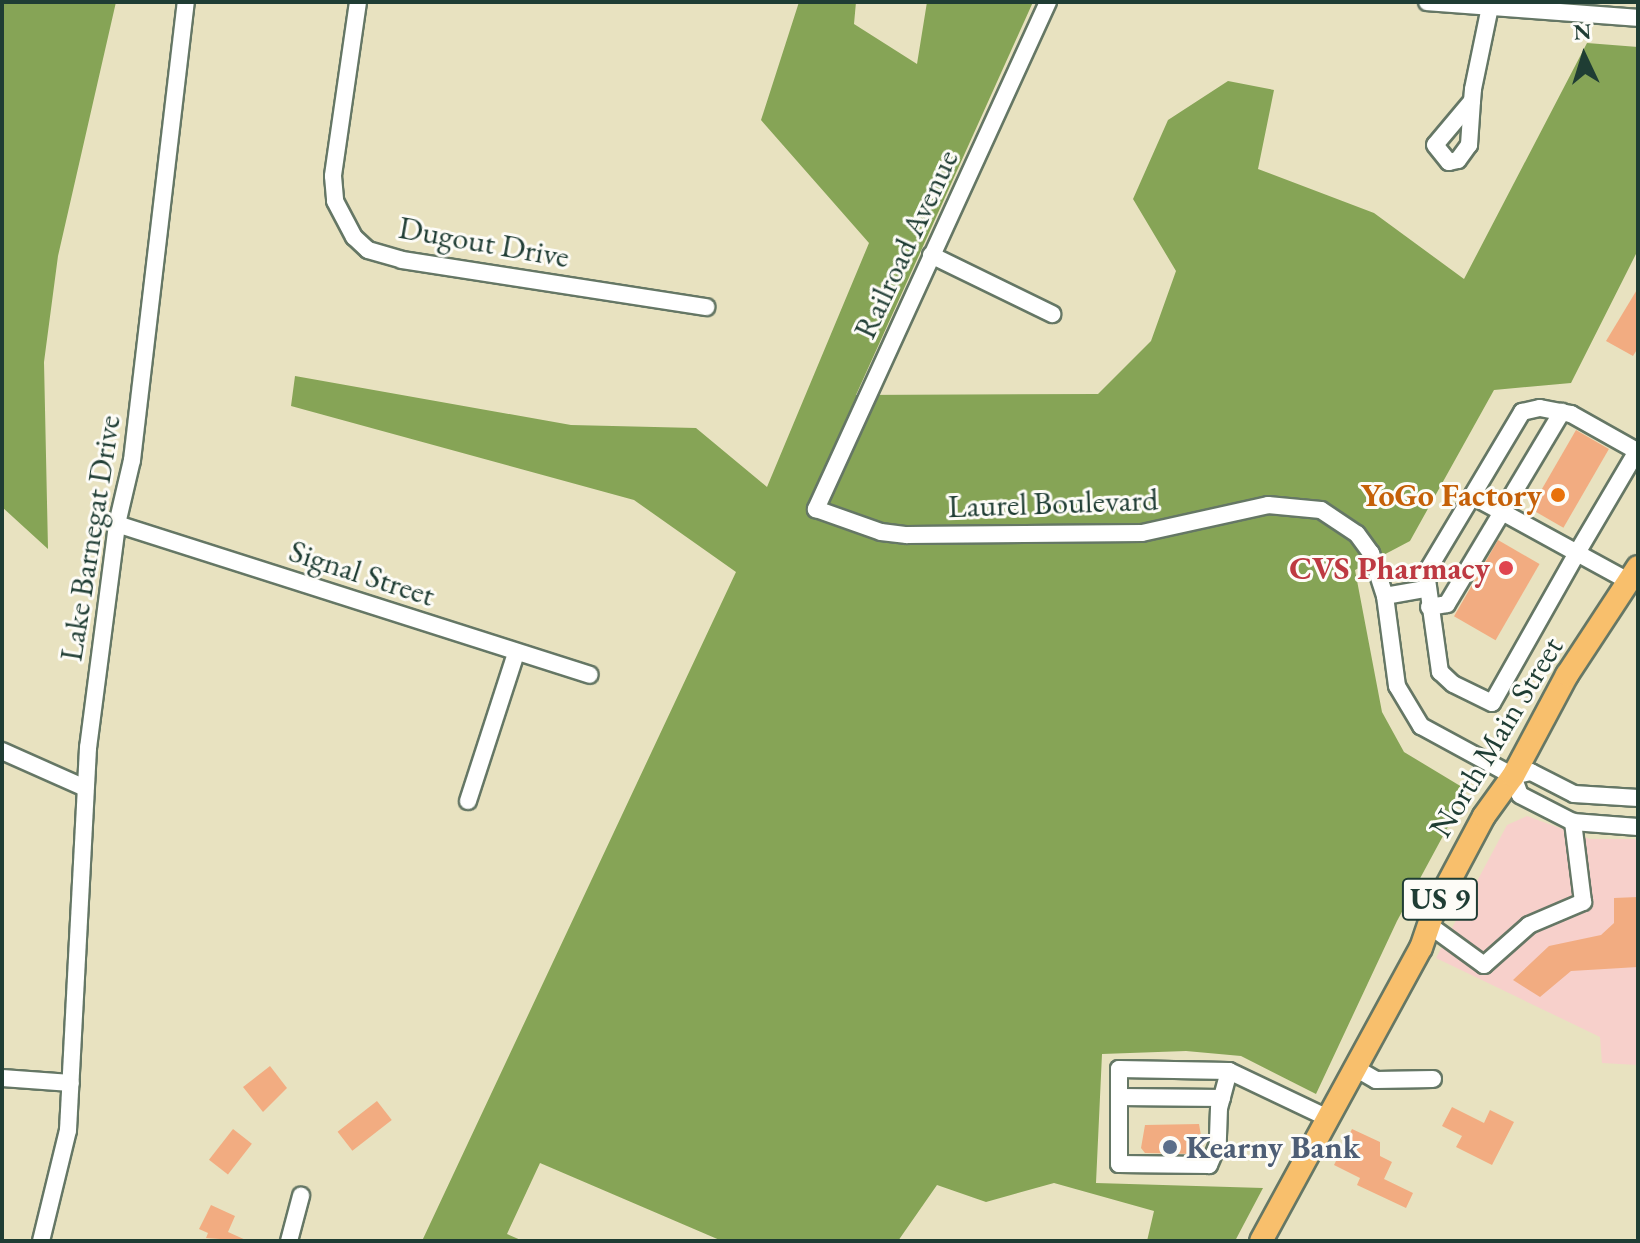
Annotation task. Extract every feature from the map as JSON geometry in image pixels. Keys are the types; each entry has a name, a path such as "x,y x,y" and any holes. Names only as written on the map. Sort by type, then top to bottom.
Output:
{"highway":[{"name":"North Main Street","path":"1261,1241 1357,1069 1484,816 1513,776 1567,675 1634,574"}],"street":[{"name":"Lake Barnegat Drive","path":"41,1241 63,1165 71,1083 85,788 117,524 132,460 186,2"},
{"name":"Dugout Drive","path":"358,2 333,176 335,201 354,237 368,250 402,260 706,307"},
{"name":"Railroad Avenue","path":"816,509 1048,2"},
{"path":"1427,2 1638,18"},
{"path":"1472,101 1490,7"},
{"path":"931,255 1052,314"},
{"path":"1540,408 1562,412 1638,450 1492,703 1453,684 1440,672 1425,589 1426,573 1522,412 1540,408"},
{"path":"1429,607 1447,604 1562,412"},
{"path":"1472,496 1577,553 1634,574"},
{"name":"Laurel Boulevard","path":"816,509 881,532 907,535 1113,535 1155,531 1268,505 1321,510 1357,534 1371,553 1385,596 1397,686 1408,711 1436,736 1513,776 1531,772 1592,798 1638,798"},
{"name":"Signal Street","path":"117,524 589,675"},
{"path":"1385,596 1425,589"},
{"path":"468,801 516,653"},
{"path":"2,751 85,788"},
{"name":"Laurel Boulevard","path":"1513,776 1520,795 1573,822 1638,827"},
{"path":"1429,925 1484,965 1529,925 1583,902 1573,822"},
{"path":"1229,1071 1222,1098 1218,1144 1209,1165 1119,1164 1119,1069 1229,1071 1328,1118"},
{"path":"1357,1069 1376,1080 1433,1079"},
{"path":"2,1078 71,1083"},
{"path":"1120,1097 1222,1098"},
{"path":"289,1241 301,1196"}],"shaded area":[{"path":"1527,816 1590,839 1638,839 1638,1065 1602,1063 1600,1037 1436,958 1507,825"}],"green space":[{"path":"2,2 116,2 58,256 44,362 48,549 2,507"},
{"path":"799,2 856,2 854,24 917,64 927,2 1033,2 856,395 1098,394 1151,341 1176,271 1133,199 1168,120 1228,81 1274,90 1258,169 1374,213 1464,279 1587,43 1638,47 1638,250 1571,383 1494,390 1410,541 1355,570 1382,712 1404,752 1462,787 1450,823 1397,921 1316,1094 1241,1056 1186,1051 1102,1054 1096,1183 1263,1188 1235,1241 1147,1241 1154,1211 1054,1183 986,1202 937,1185 898,1241 722,1241 540,1163 507,1234 523,1241 422,1241 736,572 634,500 291,406 295,376 571,425 696,428 767,487 869,243 761,120"}],"building":[{"path":"1638,288 1638,348 1633,356 1606,341"},
{"path":"1576,430 1609,449 1563,528 1530,509"},
{"path":"1498,540 1540,564 1496,640 1454,616"},
{"path":"1638,897 1638,967 1571,971 1540,997 1513,980 1549,946 1601,935 1614,923 1614,898"},
{"path":"270,1066 287,1088 263,1112 243,1087"},
{"path":"377,1101 392,1120 352,1151 338,1132"},
{"path":"1452,1107 1484,1123 1490,1110 1514,1122 1492,1165 1456,1147 1462,1136 1442,1126"},
{"name":"Kearny Bank","path":"1199,1124 1203,1147 1198,1147 1198,1154 1145,1153 1141,1148 1145,1125"},
{"path":"233,1129 252,1144 228,1175 209,1160"},
{"path":"1352,1129 1380,1142 1380,1156 1392,1162 1384,1179 1413,1193 1406,1208 1357,1185 1360,1178 1334,1165"},
{"path":"211,1205 235,1216 228,1232 248,1241 206,1238 208,1233 199,1229"}],"place":[{"name":"YoGo Factory","path":"1558,495"},
{"name":"CVS Pharmacy","path":"1506,568"},
{"name":"Kearny Bank","path":"1170,1147"}]}
